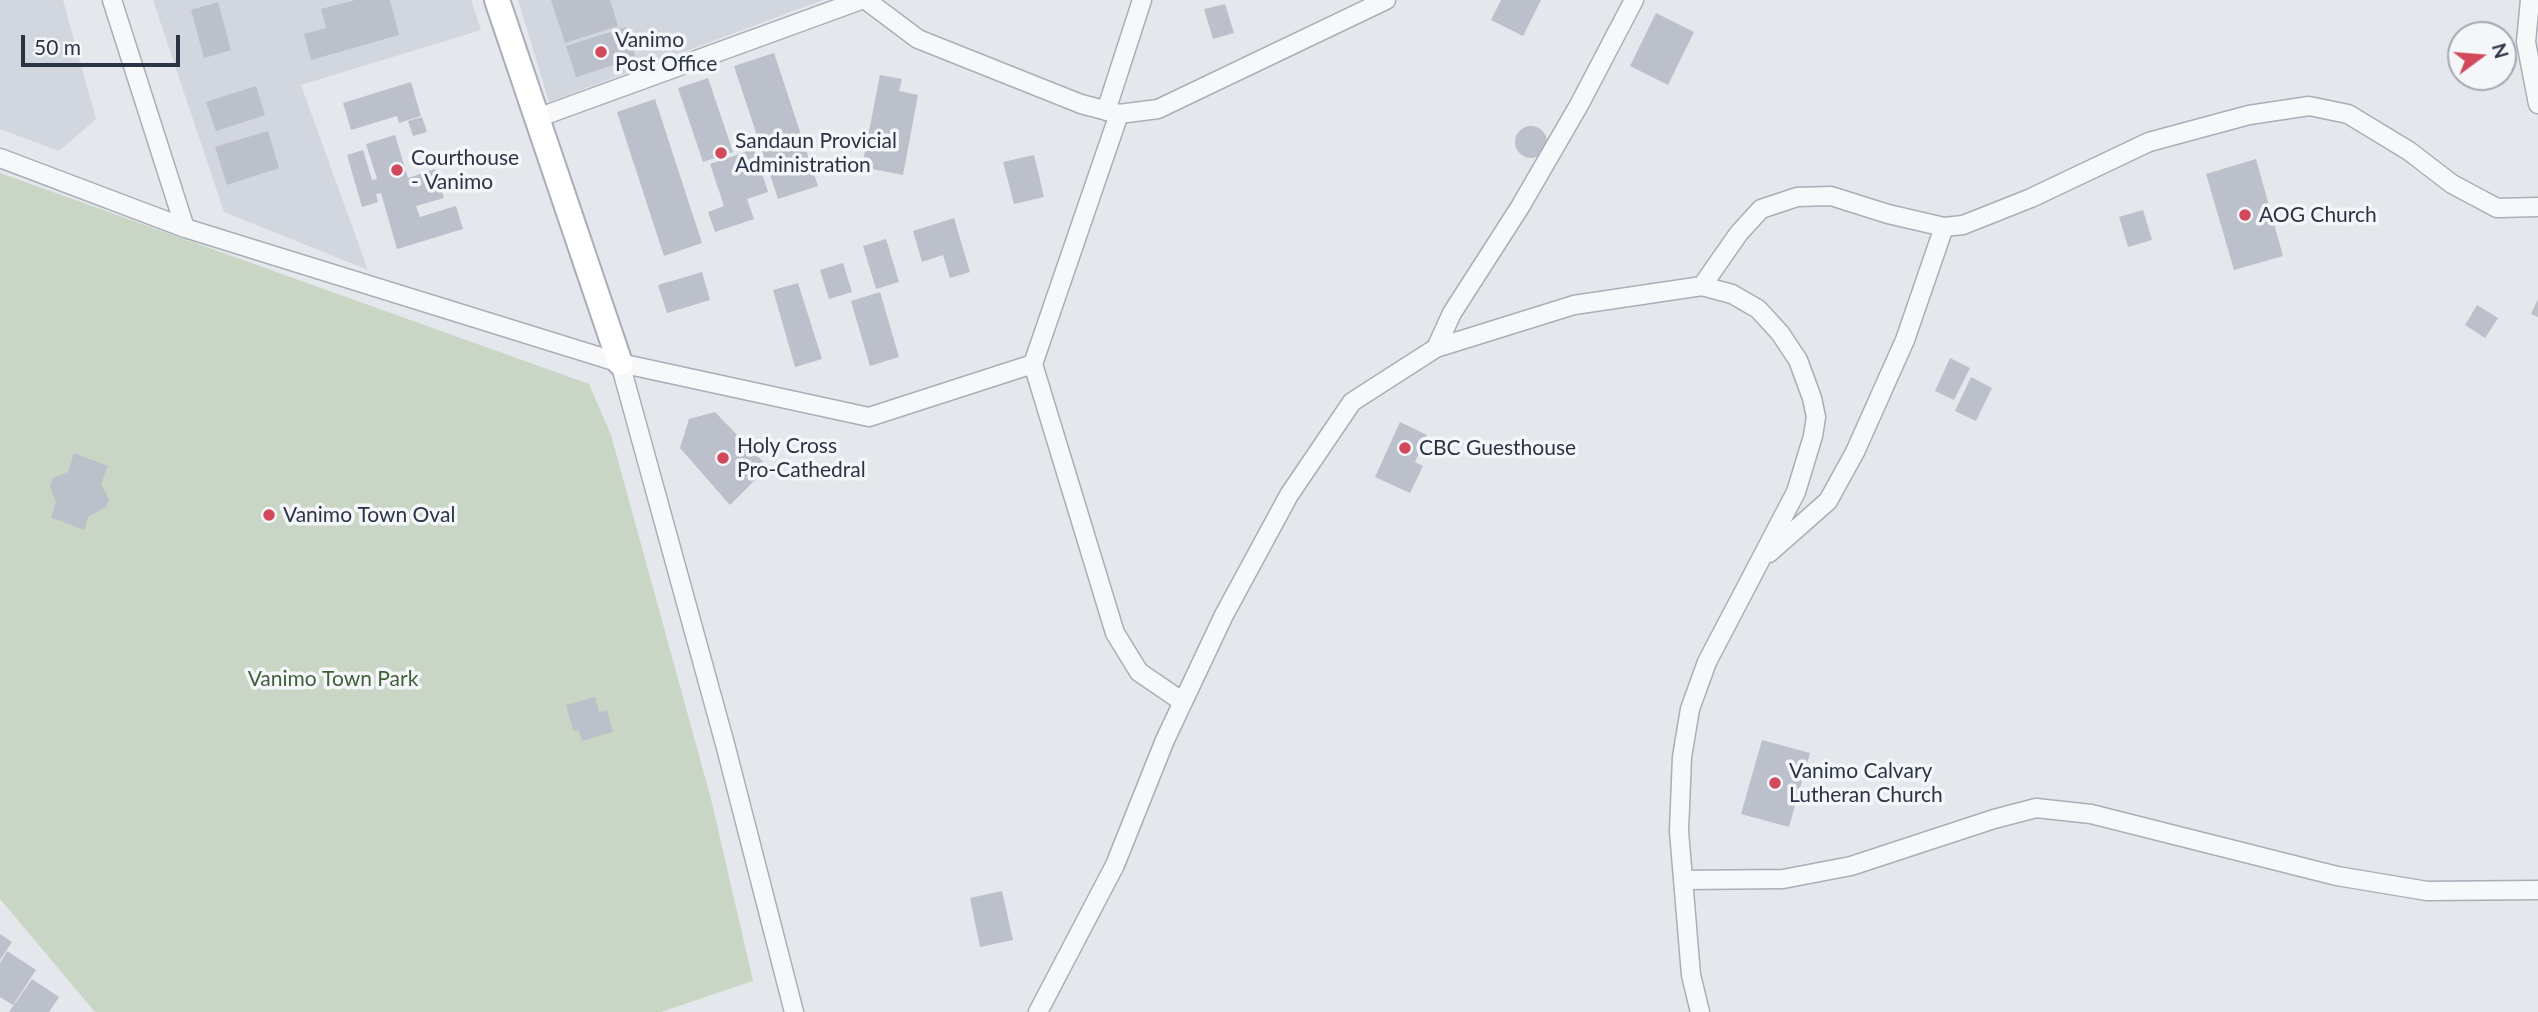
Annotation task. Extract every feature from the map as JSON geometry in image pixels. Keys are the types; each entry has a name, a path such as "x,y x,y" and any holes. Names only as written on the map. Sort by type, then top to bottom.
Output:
{"street":[{"path":"112,0 185,228"},
{"path":"497,0 620,363 725,744 794,1012"},
{"path":"537,118 861,0"},
{"path":"866,0 918,39 1081,104 1113,113 1158,109 1385,0"},
{"path":"1142,0 1113,113 1033,364 1115,633 1139,672 1183,702"},
{"path":"1436,348 1452,313 1520,207 1573,116 1634,0"},
{"path":"2530,0 2526,42 2538,104"},
{"path":"1702,286 1761,209 1797,197 1831,196 1944,228 1963,225 2031,198 2149,142 2249,115 2309,106 2348,114 2409,151 2452,184 2497,208 2538,207"},
{"path":"0,158 185,228 620,363 869,417 1033,364"},
{"path":"1761,559 1828,500 1855,452 1905,340 1944,228"},
{"path":"1038,1012 1115,865 1165,740 1224,615 1289,495 1352,402 1436,348 1574,305 1702,286 1732,294 1758,309 1780,333 1798,360 1816,417 1796,492 1707,662 1690,709 1682,769 1679,831 1691,975 1700,1012"},
{"path":"1683,880 1783,879 1838,868 2036,808 2091,814 2337,876 2414,889 2538,890"}],"shaded area":[{"path":"0,0 63,0 96,119 59,151 0,129"},
{"path":"153,0 471,0 481,30 301,85 368,270 224,212"},
{"path":"518,0 823,0 549,102"}],"green space":[{"name":"Vanimo Town Park","path":"0,173 589,384 611,435 711,799 753,981 661,1012 95,1012 0,899"}],"building":[{"path":"355,0 390,0 399,35 311,60 304,34 326,28 321,9"},
{"path":"551,0 610,0 618,26 565,43"},
{"path":"1501,0 1541,0 1523,36 1491,20"},
{"path":"218,2 231,50 204,58 191,10"},
{"path":"1225,4 1234,33 1213,39 1204,9"},
{"path":"1656,13 1694,32 1668,85 1630,66"},
{"name":"Vanimo Post Office","path":"626,27 636,58 576,77 566,46"},
{"path":"774,53 818,186 778,199 734,66"},
{"path":"880,75 902,79 899,91 918,95 903,175 862,167"},
{"path":"708,78 733,152 703,162 678,88"},
{"path":"411,82 421,116 399,123 397,116 351,130 343,103"},
{"path":"256,86 265,115 216,131 206,102"},
{"path":"655,99 702,243 664,256 617,112"},
{"path":"422,117 427,132 413,136 408,121"},
{"path":"1531,126 1542,131 1547,142 1542,153 1531,158 1520,153 1515,142 1520,131"},
{"path":"268,131 279,168 227,185 215,147"},
{"path":"395,135 408,178 435,169 444,198 416,206 420,217 456,206 463,229 397,249 381,193 376,194 378,202 362,207 347,155 363,150 372,180 377,179 366,144"},
{"path":"754,149 768,192 747,199 754,219 715,232 708,212 724,206 710,164"},
{"path":"1034,155 1044,197 1014,204 1003,162"},
{"name":"AOG Church","path":"2256,159 2283,256 2234,270 2206,174"},
{"path":"2143,210 2152,240 2128,247 2119,217"},
{"path":"954,218 970,272 950,278 943,255 922,262 913,231"},
{"path":"886,239 899,282 876,289 863,246"},
{"path":"843,263 852,292 829,299 820,270"},
{"path":"702,272 710,300 667,313 658,285"},
{"path":"798,283 822,359 795,367 773,290"},
{"path":"880,292 899,357 870,366 851,301"},
{"path":"2538,299 2538,317 2531,314"},
{"path":"2477,305 2498,318 2485,338 2465,325"},
{"path":"1950,358 1970,368 1954,400 1935,391"},
{"path":"1971,377 1992,388 1976,421 1955,411"},
{"name":"Holy Cross Pro-Cathedral","path":"715,412 768,467 730,505 680,448 689,419"},
{"name":"CBC Guesthouse","path":"1400,422 1427,435 1415,462 1423,466 1410,493 1375,477"},
{"path":"74,453 108,466 101,484 109,499 106,507 89,516 84,530 51,517 56,503 50,486 53,478 68,472"},
{"path":"595,697 599,712 607,710 613,732 582,741 579,731 573,730 566,705"},
{"name":"Vanimo Calvary Lutheran Church","path":"1762,740 1810,753 1789,827 1741,814"},
{"path":"1002,891 1013,940 980,947 970,898"},
{"path":"0,934 12,942 0,960"},
{"path":"7,951 36,970 13,1005 0,997 0,963"},
{"path":"32,979 59,997 49,1012 9,1012"}],"place":[{"name":"Vanimo Post Office","path":"601,52"},
{"name":"Sandaun Provicial Administration","path":"721,153"},
{"name":"Courthouse - Vanimo","path":"397,170"},
{"name":"AOG Church","path":"2245,215"},
{"name":"CBC Guesthouse","path":"1405,448"},
{"name":"Holy Cross Pro-Cathedral","path":"723,458"},
{"name":"Vanimo Town Oval","path":"269,515"},
{"name":"Vanimo Calvary Lutheran Church","path":"1775,783"}]}
